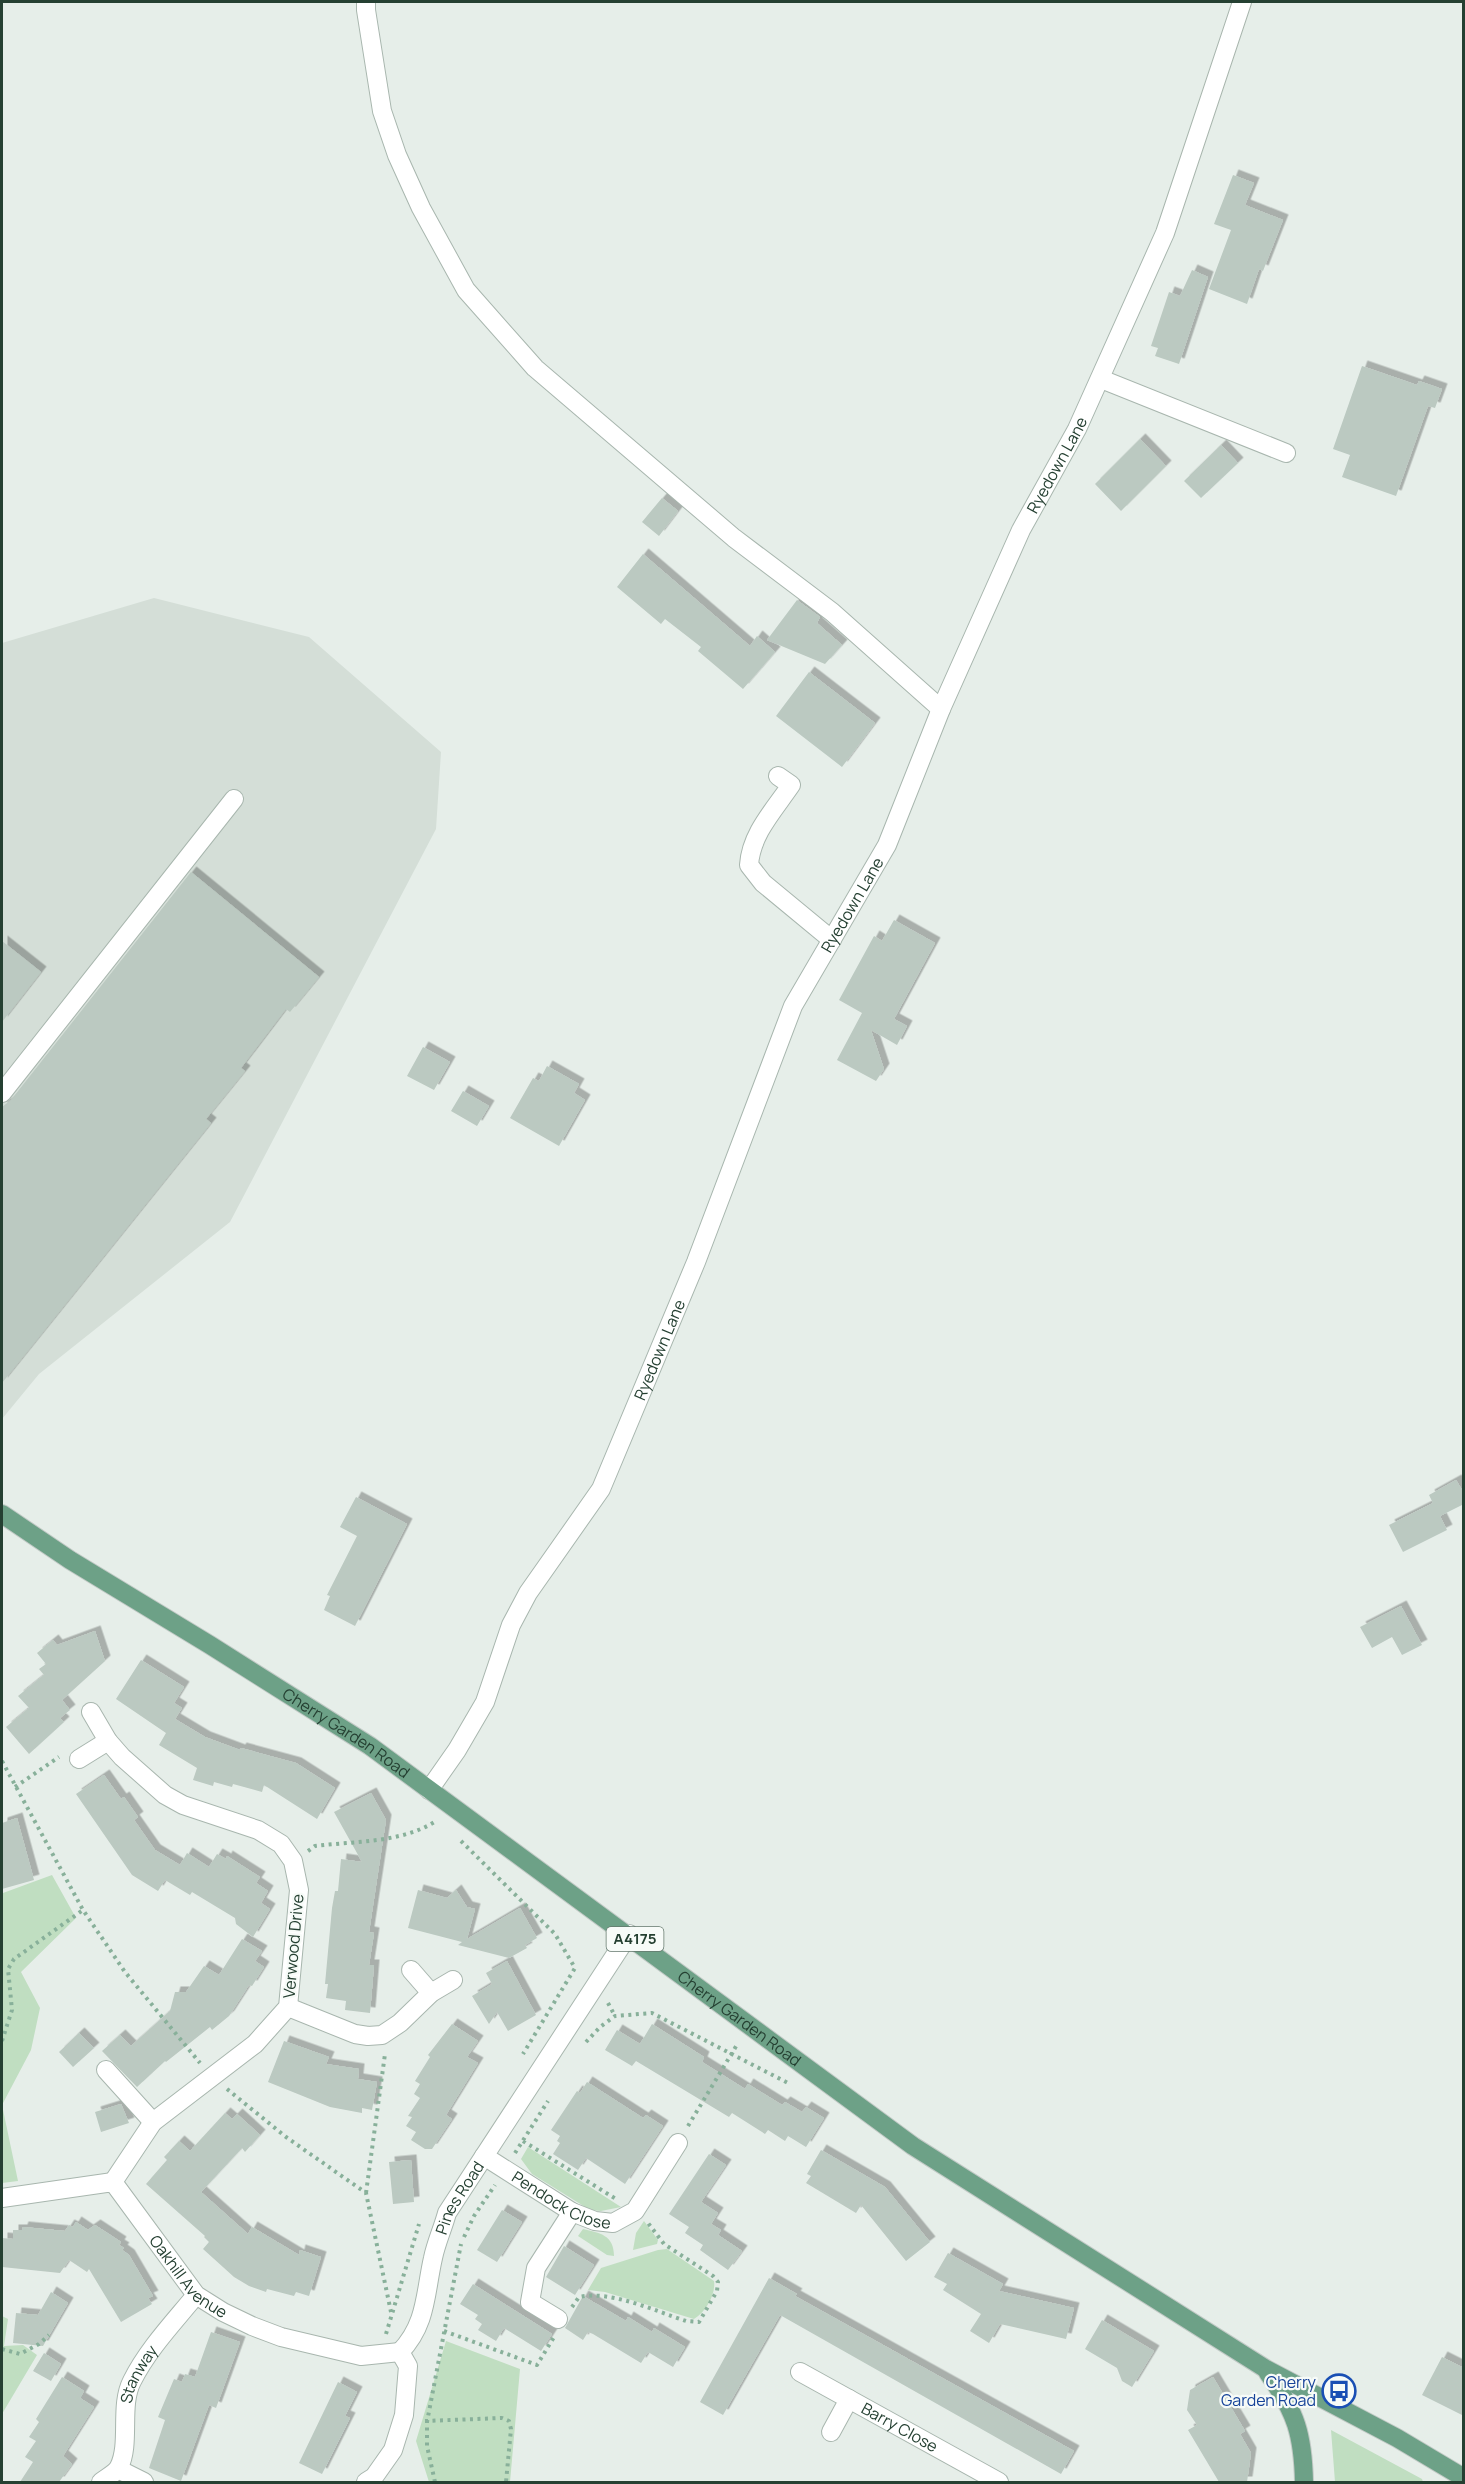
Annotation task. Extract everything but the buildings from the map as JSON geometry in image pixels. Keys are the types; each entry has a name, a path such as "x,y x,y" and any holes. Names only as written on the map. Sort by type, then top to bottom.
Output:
{"main road":[{"name":"Cherry Garden Road","path":"2,1514 70,1560 360,1740 629,1934 748,2026 913,2146 1266,2369 1397,2438 1464,2478"},
{"name":"A4175","path":"1266,2369 1287,2398 1299,2427 1304,2482"}],"street":[{"path":"366,2 382,111 393,144 421,208 466,290 535,368 734,538 832,612 941,709"},
{"name":"Ryedown Lane","path":"429,1790 485,1702 511,1625 528,1593 602,1489 696,1262 793,1006 887,845 941,709 1021,530 1077,429 1165,233 1242,2"},
{"path":"1101,379 1286,453"},
{"path":"778,776 791,785 755,836 748,865 764,883 832,940"},
{"path":"2,1092 234,799"},
{"path":"91,1712 108,1741 129,1764 165,1795 183,1805 258,1830 281,1845 293,1861"},
{"path":"79,1759 108,1741"},
{"name":"Verwood Drive","path":"114,2182 153,2122 255,2044 288,2007 299,1890 293,1861"},
{"name":"Pines Road","path":"400,2352 411,2340 421,2321 433,2256 447,2213 629,1934"},
{"path":"411,1970 431,1993"},
{"path":"288,2007 355,2034 382,2035 400,2024 431,1993 453,1980"},
{"path":"106,2070 153,2122"},
{"name":"Pendock Close","path":"484,2156 572,2212 595,2221 613,2223 635,2211 678,2142"},
{"path":"2,2198 114,2182"},
{"name":"Oakhill Avenue","path":"114,2182 196,2295 252,2326 281,2337 361,2356 400,2352"},
{"path":"560,2324 530,2302 536,2268 572,2212"},
{"name":"Stanway","path":"118,2469 123,2448 125,2408 131,2382 147,2356 196,2295"},
{"path":"366,2482 374,2477 393,2450 404,2415 408,2366 400,2352"},
{"name":"Barry Close","path":"800,2372 999,2482"},
{"path":"831,2432 849,2399"},
{"path":"101,2482 118,2469 144,2482"}],"path":[{"path":"15,1787 63,1755 79,1759"},
{"path":"2,1761 4,1770 83,1910 126,1972 212,2077 286,2137 366,2193"},
{"path":"293,1861 315,1846 395,1837 427,1827 442,1817"},
{"path":"456,1836 555,1934 575,1968 518,2062"},
{"path":"2,2041 12,2010 8,1969 14,1959 83,1910"},
{"path":"584,2044 600,2026 615,2016 652,2013 796,2087"},
{"path":"678,2142 748,2026"},
{"path":"388,2031 366,2193 392,2314"},
{"path":"435,2482 427,2446 427,2422 461,2245 474,2216 553,2092"},
{"path":"444,2331 537,2365 560,2324 579,2297 591,2294 607,2296 686,2321 699,2322 717,2291 718,2282 713,2276 664,2244 646,2220 635,2211 523,2141"},
{"path":"380,2355 413,2239 421,2220"},
{"path":"2,2349 20,2354 39,2344 49,2335"},
{"path":"404,2415 427,2422 502,2418 509,2421 511,2430 506,2482"}],"shaded area":[{"path":"154,598 309,637 441,752 436,829 230,1222 39,1374 2,1419 2,643"}],"green space":[{"path":"52,1875 76,1918 21,1972 40,2008 31,2050 2,2105 2,1896 3,1893"},
{"path":"2,2105 18,2181 2,2183"},
{"path":"528,2147 621,2207 601,2211 590,2210 532,2174 521,2159"},
{"path":"644,2221 658,2240 657,2244 633,2250 636,2233"},
{"path":"583,2229 609,2239 614,2256 607,2255 578,2236"},
{"path":"667,2249 714,2281 709,2302 694,2319 605,2292 588,2290 601,2268"},
{"path":"2,2316 8,2319 4,2346 23,2345 37,2355 2,2414"},
{"path":"446,2341 520,2369 510,2482 429,2482 416,2441"},
{"path":"1331,2430 1422,2479 1423,2482 1335,2482"}],"place":[{"name":"Cherry Garden Road","path":"1339,2391"}]}
